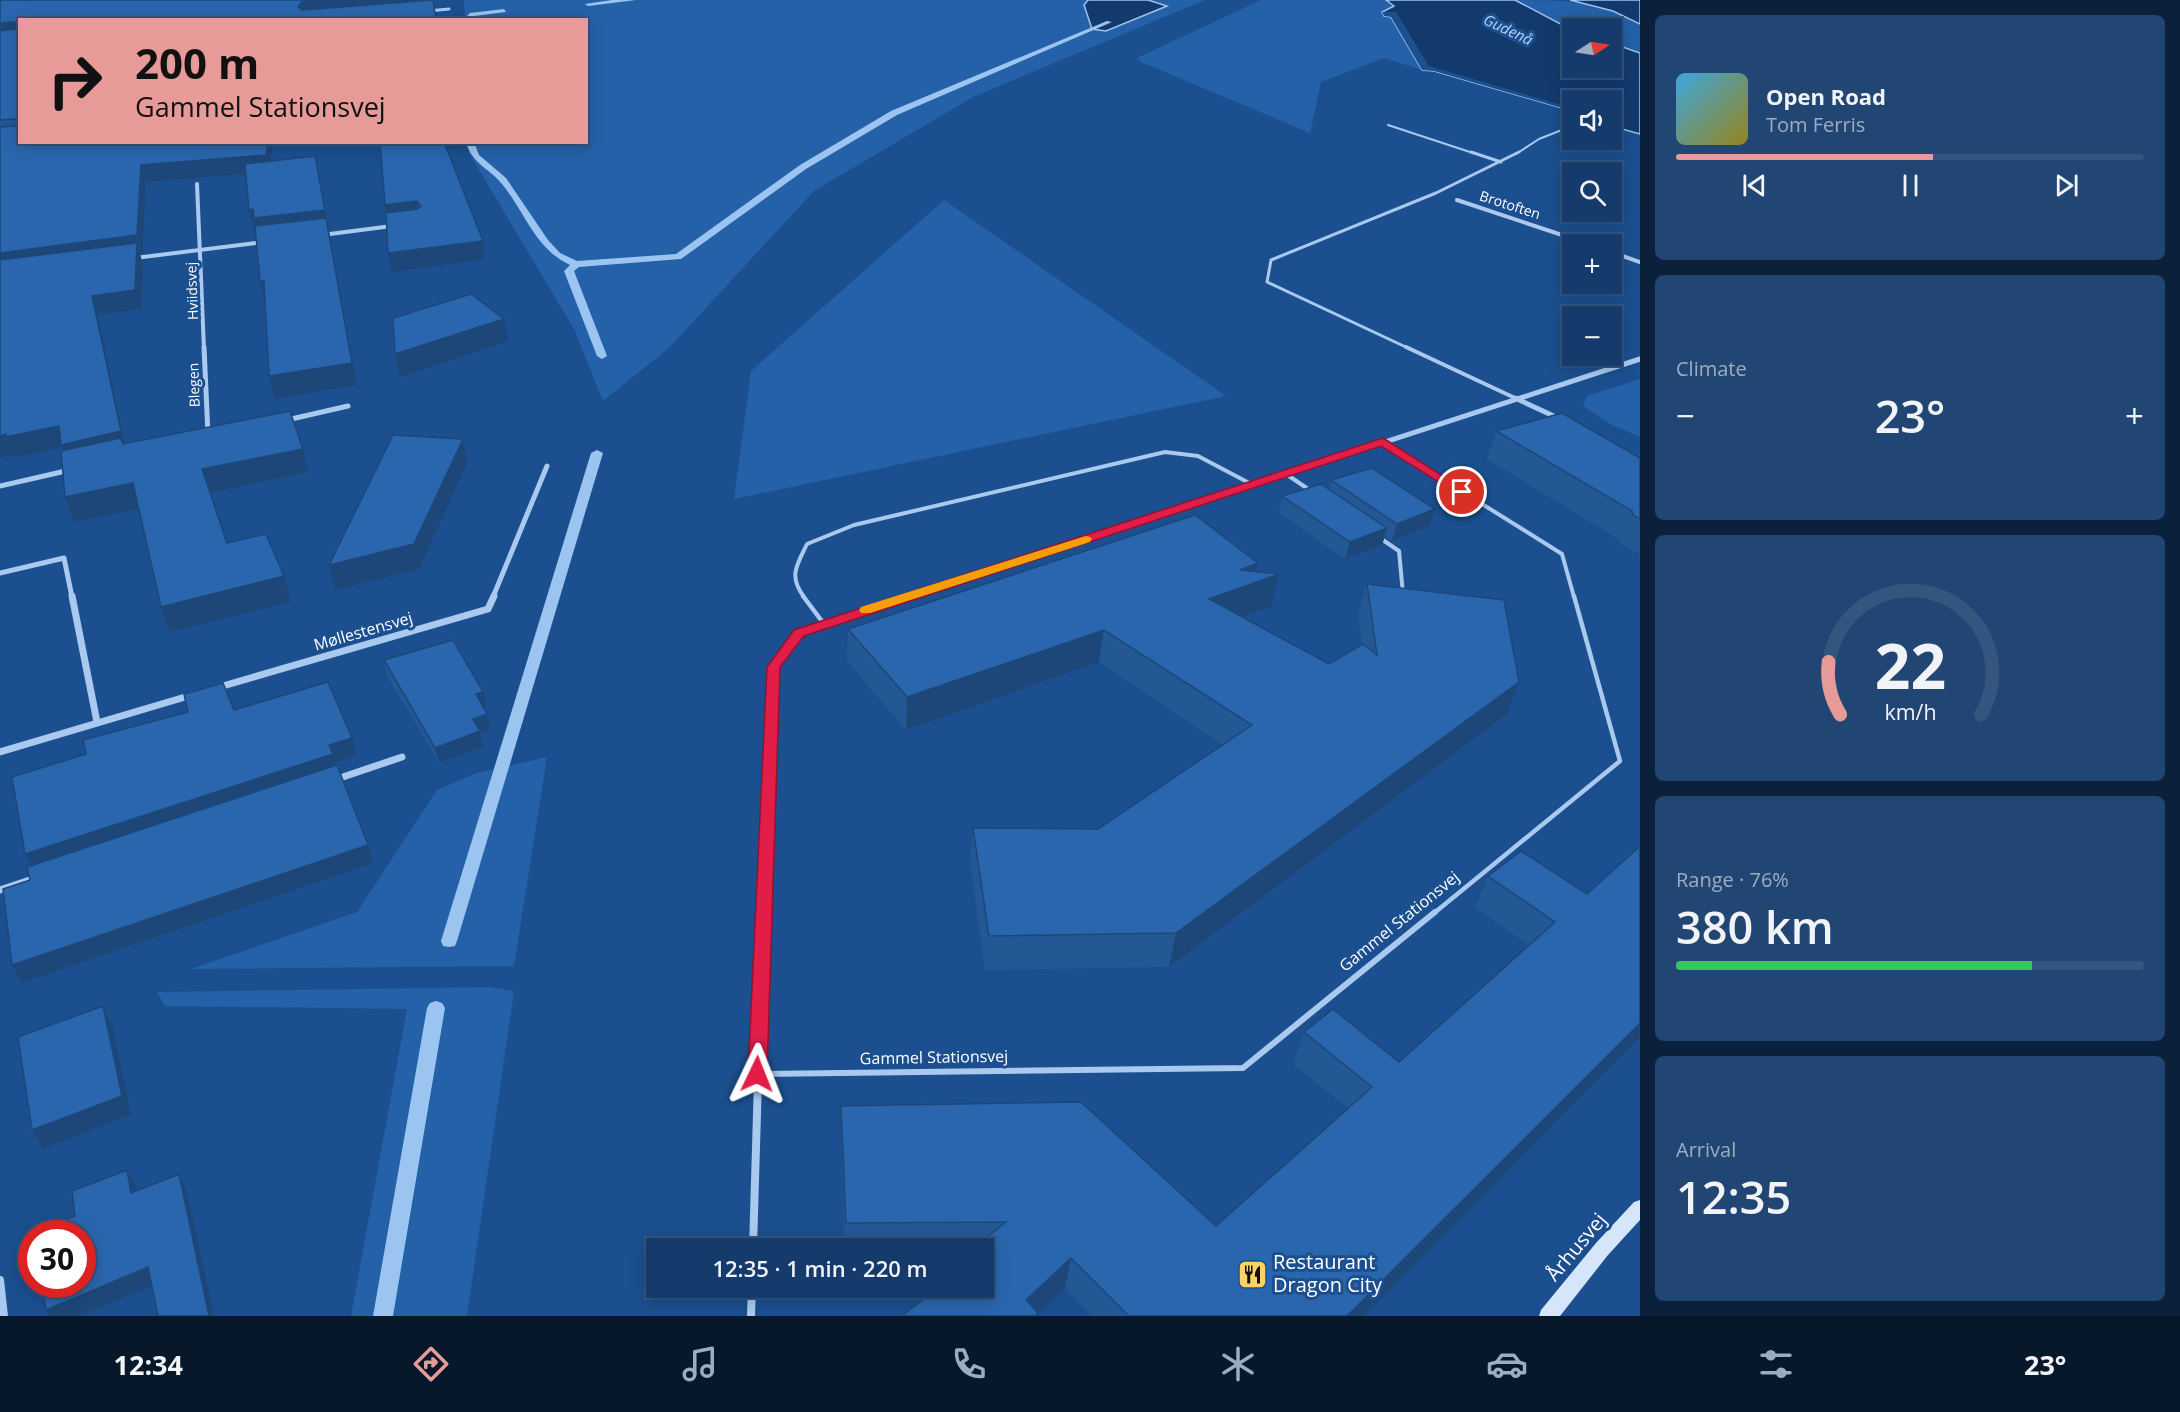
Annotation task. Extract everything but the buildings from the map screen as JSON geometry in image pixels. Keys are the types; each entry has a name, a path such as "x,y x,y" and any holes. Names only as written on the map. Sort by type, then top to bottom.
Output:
{"main road":[{"name":"Århusvej","path":"1548,1316 1602,1249 1640,1208"}],"street":[{"path":"425,11 448,9"},
{"name":"Hviidsvej","path":"197,184 204,331"},
{"name":"Brotoften","path":"1457,200 1562,235"},
{"path":"316,235 397,226"},
{"name":"Hviidsvej","path":"130,258 270,241"},
{"path":"1622,256 1640,262"},
{"name":"Blegen","path":"204,331 209,438"},
{"path":"753,1238 757,1074 774,667 799,633 1640,359"},
{"path":"1515,398 1567,423"},
{"path":"278,422 348,406"},
{"path":"197,441 220,435"},
{"name":"Møllestensvej","path":"212,689 488,609 547,466"},
{"path":"0,486 81,467"},
{"path":"0,573 64,558 97,722"},
{"path":"0,752 200,692"},
{"path":"323,783 402,758"},
{"path":"0,890 45,875"},
{"path":"0,1280 4,1316"},
{"path":"751,1316 752,1298"}],"lane":[{"path":"1388,126 1501,162"},
{"path":"1515,398 1267,282 1271,260 1415,203 1501,162 1539,139 1562,130"},
{"name":"Gammel Stationsvej","path":"757,1074 1243,1068 1620,761 1562,554 1383,442"},
{"path":"824,624 797,588 794,570 807,544 854,525 1165,452 1198,456 1253,485"},
{"path":"1286,474 1314,493"},
{"path":"1371,532 1399,551 1403,595"}],"shaded area":[{"path":"464,0 1088,0 1084,5 1092,29 1167,6 1148,0 1205,0 973,97 814,191 669,348 603,401 575,331 469,153 469,144 588,144 588,18 465,18"},
{"path":"1261,0 1386,0 1394,6 1382,12 1391,17 1422,70 1384,58 1321,82 1310,133 1141,62 1137,58"},
{"path":"1515,0 1579,3 1624,16 1640,24 1640,53 1622,47 1622,18 1562,18 1562,25"},
{"path":"944,200 1226,396 734,499 751,371"},
{"path":"1640,379 1640,437 1612,425 1583,406 1587,396"},
{"path":"547,757 514,966 191,969 357,912 437,790 477,773"},
{"path":"491,987 514,991 467,1316 351,1316 407,1009 165,1006 157,992"}],"water":[{"path":"1088,0 1148,0 1167,6 1106,31 1092,29 1084,5"},
{"name":"Gudenå","path":"1386,0 1515,0 1562,25 1562,78 1622,78 1622,47 1640,53 1640,134 1622,129 1622,90 1562,90 1562,108 1434,71 1422,70 1391,17 1384,16 1382,12 1394,6"},
{"path":"1570,0 1640,0 1640,24 1613,11"}],"pier":[{"path":"1382,12 1396,12 1429,66 1562,105 1562,108 1434,71 1422,70 1391,17 1384,16"}],"waterway":[{"path":"588,4 633,0"},
{"path":"468,18 472,14 504,11"},
{"path":"576,264 678,257 803,167 894,113 1109,22"},
{"path":"470,144 479,161 503,180 545,242 554,252 576,264"},
{"path":"576,264 569,271 602,356"},
{"path":"449,941 597,453"},
{"path":"383,1316 436,1008"}],"slow traffic":[{"path":"865,610 1086,539"}],"place":[{"name":"Restaurant Dragon City","path":"1252,1274"}],"route":[{"path":"757,1074 774,667 799,633 1383,442 1462,492"}]}
